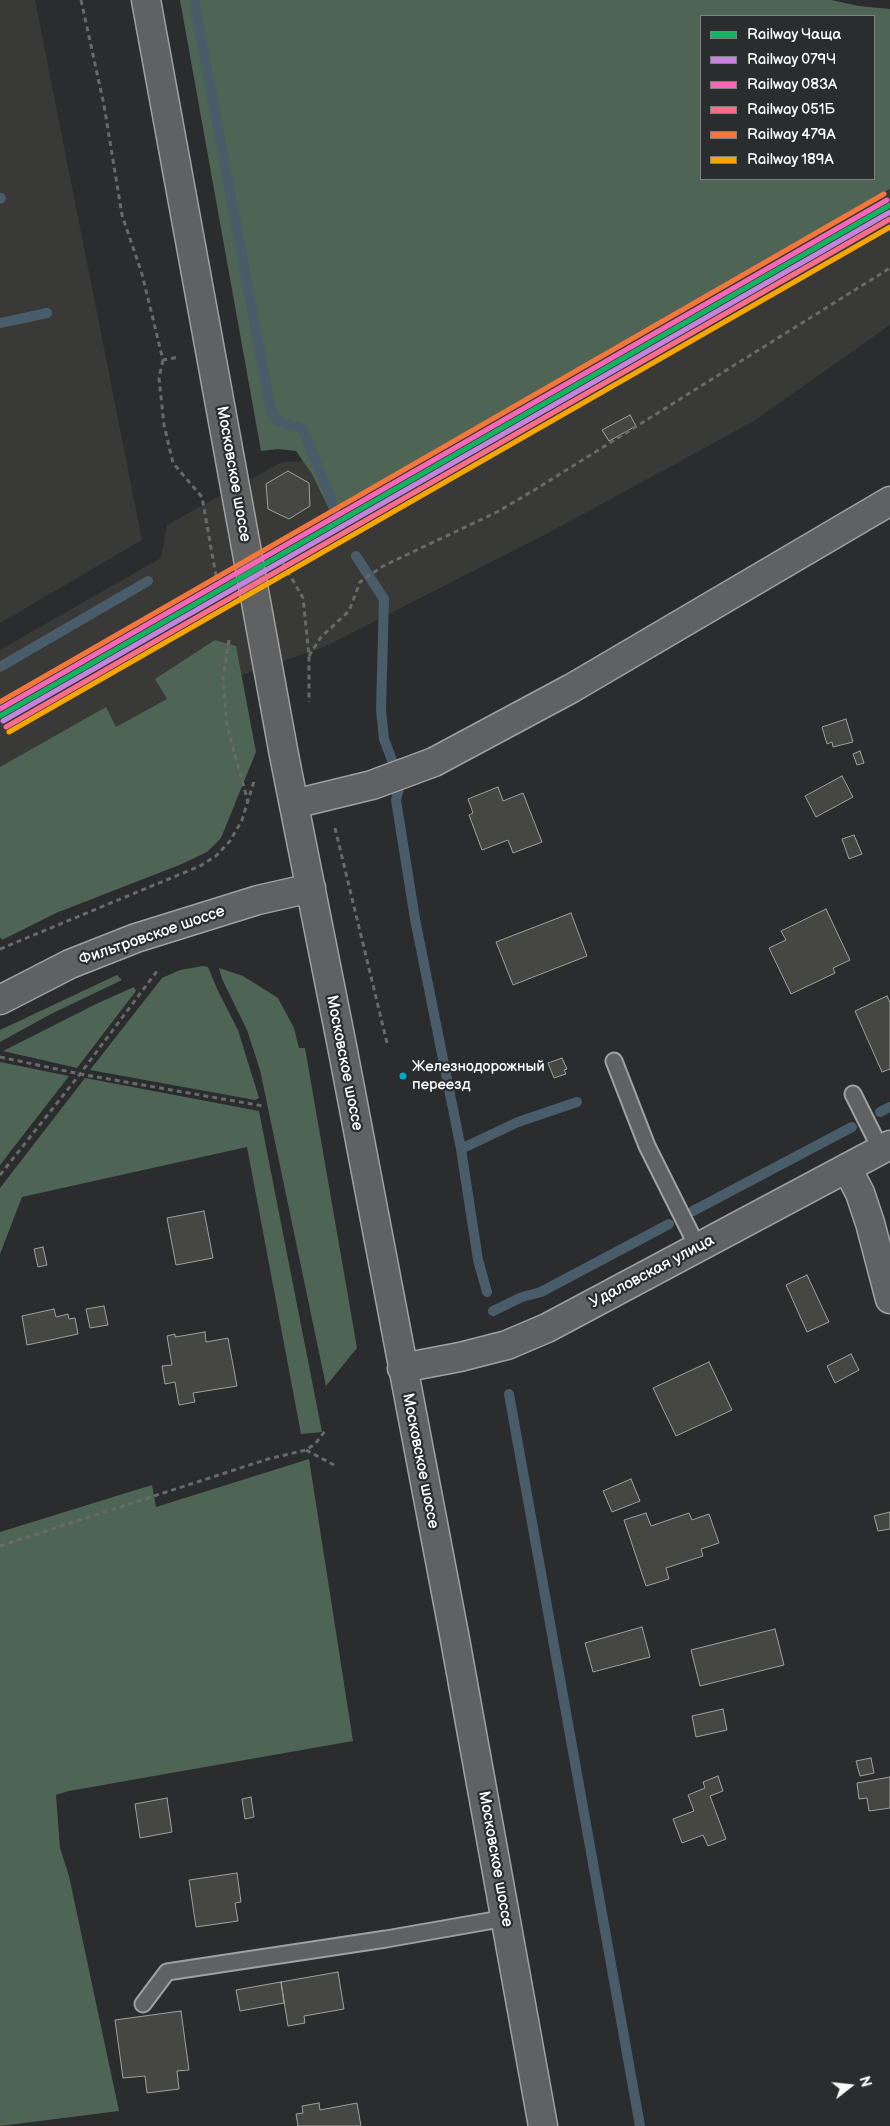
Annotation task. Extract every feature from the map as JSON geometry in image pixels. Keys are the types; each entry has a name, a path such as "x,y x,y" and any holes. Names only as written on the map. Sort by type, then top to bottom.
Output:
{"main road":[{"name":"Московское шоссе","path":"146,0 215,370 234,488 454,1634 543,2126"},
{"path":"294,804 372,785 434,762 572,688 890,501"},
{"name":"Фильтровское шоссе","path":"0,1000 70,964 136,938 258,900 311,888"},
{"name":"Удаловская улица","path":"402,1368 460,1357 507,1345 547,1328 885,1148"},
{"path":"847,1168 860,1193 870,1223 890,1299"}],"lane":[{"path":"614,1061 647,1146 698,1248"},
{"path":"853,1094 885,1148"},
{"path":"143,2004 167,1972 386,1939 506,1918"}],"path":[{"path":"80,0 104,105 122,215 142,274 163,360 159,378 164,424 173,463 202,497 216,576 222,581"},
{"path":"310,704 309,656 321,637 349,611 360,582 383,566 497,512 536,489 890,268"},
{"path":"163,360 179,357 215,370"},
{"path":"230,633 222,678 227,726 248,802"},
{"path":"0,949 200,866 216,856 230,841 242,820 256,769"},
{"path":"327,796 387,1043"},
{"path":"0,1175 80,1074 157,971"},
{"path":"0,1057 80,1074 263,1106"},
{"path":"0,1546 268,1459 306,1450 315,1444 326,1430"},
{"path":"306,1450 334,1465"}],"shaded area":[{"path":"0,0 35,0 142,540 0,623"},
{"path":"890,143 890,325 754,421 552,531 324,647 201,689 0,818 0,650 161,558 167,525 282,462 330,461 875,180"}],"green space":[{"path":"180,0 831,0 859,6 890,9 890,189 330,511 312,474 296,451 278,449 261,451"},
{"path":"215,640 236,646 256,752 221,838 207,852 182,864 56,913 2,940 0,937 0,767 106,707 116,727 167,699 155,679"},
{"path":"203,966 208,967 238,1030 259,1098 255,1100 90,1070 162,978 180,970"},
{"path":"219,968 243,976 278,998 294,1028 299,1048 305,1048 357,1348 326,1386 260,1070 247,1030 222,979"},
{"path":"117,975 122,980 51,1014 0,1042 0,1030"},
{"path":"134,987 136,991 77,1068 3,1051 96,1004"},
{"path":"0,1062 69,1076 0,1165"},
{"path":"85,1078 259,1111 322,1432 301,1434 247,1147 22,1197 0,1254 0,1188"},
{"path":"309,1459 353,1741 69,1791 56,1795 60,1848 69,1876 119,2111 0,2126 0,1532 152,1485 156,1507"}],"building":[{"path":"630,415 636,426 609,441 602,430"},
{"path":"288,471 309,483 310,506 289,519 268,509 266,484"},
{"path":"846,719 853,742 833,747 832,742 827,744 822,727"},
{"path":"860,751 864,763 857,765 853,754"},
{"path":"842,776 853,797 816,817 805,796"},
{"path":"498,787 503,801 523,793 542,842 513,853 508,840 482,850 469,815 473,813 468,799"},
{"path":"854,835 862,854 849,859 842,839"},
{"path":"826,909 850,960 833,968 835,973 791,994 769,948 786,940 781,931"},
{"path":"571,913 587,956 513,985 496,942"},
{"path":"887,996 890,1003 890,1069 882,1072 855,1011"},
{"path":"562,1058 567,1069 564,1070 566,1074 554,1078 548,1063"},
{"path":"204,1211 213,1258 176,1265 167,1218"},
{"path":"43,1247 47,1265 38,1267 34,1249"},
{"path":"807,1275 829,1322 807,1332 786,1285"},
{"path":"104,1306 108,1325 90,1328 86,1309"},
{"path":"54,1309 56,1317 68,1314 69,1319 75,1318 78,1334 27,1345 22,1316"},
{"path":"205,1332 206,1342 228,1338 237,1386 193,1393 195,1402 179,1405 175,1382 165,1384 162,1366 172,1365 167,1336 175,1334 175,1337"},
{"path":"851,1354 859,1370 835,1383 827,1366"},
{"path":"709,1362 732,1410 676,1436 653,1388"},
{"path":"631,1479 640,1501 612,1512 603,1491"},
{"path":"890,1512 890,1529 878,1531 874,1516"},
{"path":"646,1513 651,1526 689,1513 692,1520 709,1514 719,1543 701,1549 703,1556 666,1568 669,1579 646,1586 624,1520"},
{"path":"642,1627 650,1657 593,1672 585,1643"},
{"path":"775,1629 784,1665 700,1686 691,1650"},
{"path":"723,1709 727,1730 696,1737 692,1716"},
{"path":"871,1758 874,1773 860,1776 856,1761"},
{"path":"718,1776 723,1791 710,1796 726,1839 708,1846 703,1835 682,1843 673,1819 694,1811 688,1795 705,1788 703,1782"},
{"path":"890,1777 890,1808 869,1811 867,1798 859,1799 857,1783"},
{"path":"251,1797 254,1817 245,1819 242,1799"},
{"path":"167,1798 172,1832 140,1838 135,1804"},
{"path":"237,1873 241,1902 235,1903 238,1921 196,1927 189,1880"},
{"path":"338,1972 344,2009 304,2016 305,2023 288,2026 281,1982"},
{"path":"281,1982 284,2003 240,2011 236,1990"},
{"path":"181,2011 189,2070 177,2071 179,2089 147,2093 145,2076 123,2078 115,2020"},
{"path":"319,2103 320,2110 357,2103 361,2126 298,2126 296,2114 303,2113 302,2106"}],"waterway":[{"path":"194,0 271,411 277,420 303,429 335,509"},
{"path":"0,323 47,313"},
{"path":"356,556 384,599 381,710 384,739 393,763"},
{"path":"0,667 148,581"},
{"path":"399,788 396,800 415,919 461,1149 478,1260 487,1292"},
{"path":"461,1149 518,1122 577,1102"},
{"path":"880,1112 890,1107"},
{"path":"693,1211 852,1127"},
{"path":"493,1311 522,1297 541,1292 669,1224"},
{"path":"509,1394 640,2126"}],"rail line":[{"name":"479А","path":"0,702 884,194"},
{"name":"083А","path":"0,709 887,200"},
{"name":"Чаща","path":"0,716 890,205"},
{"name":"079Ч","path":"3,721 890,212"},
{"name":"051Б","path":"6,727 890,219"},
{"name":"189А","path":"9,732 890,227"}],"place":[{"name":"Железнодорожный переезд","path":"403,1076"}]}
